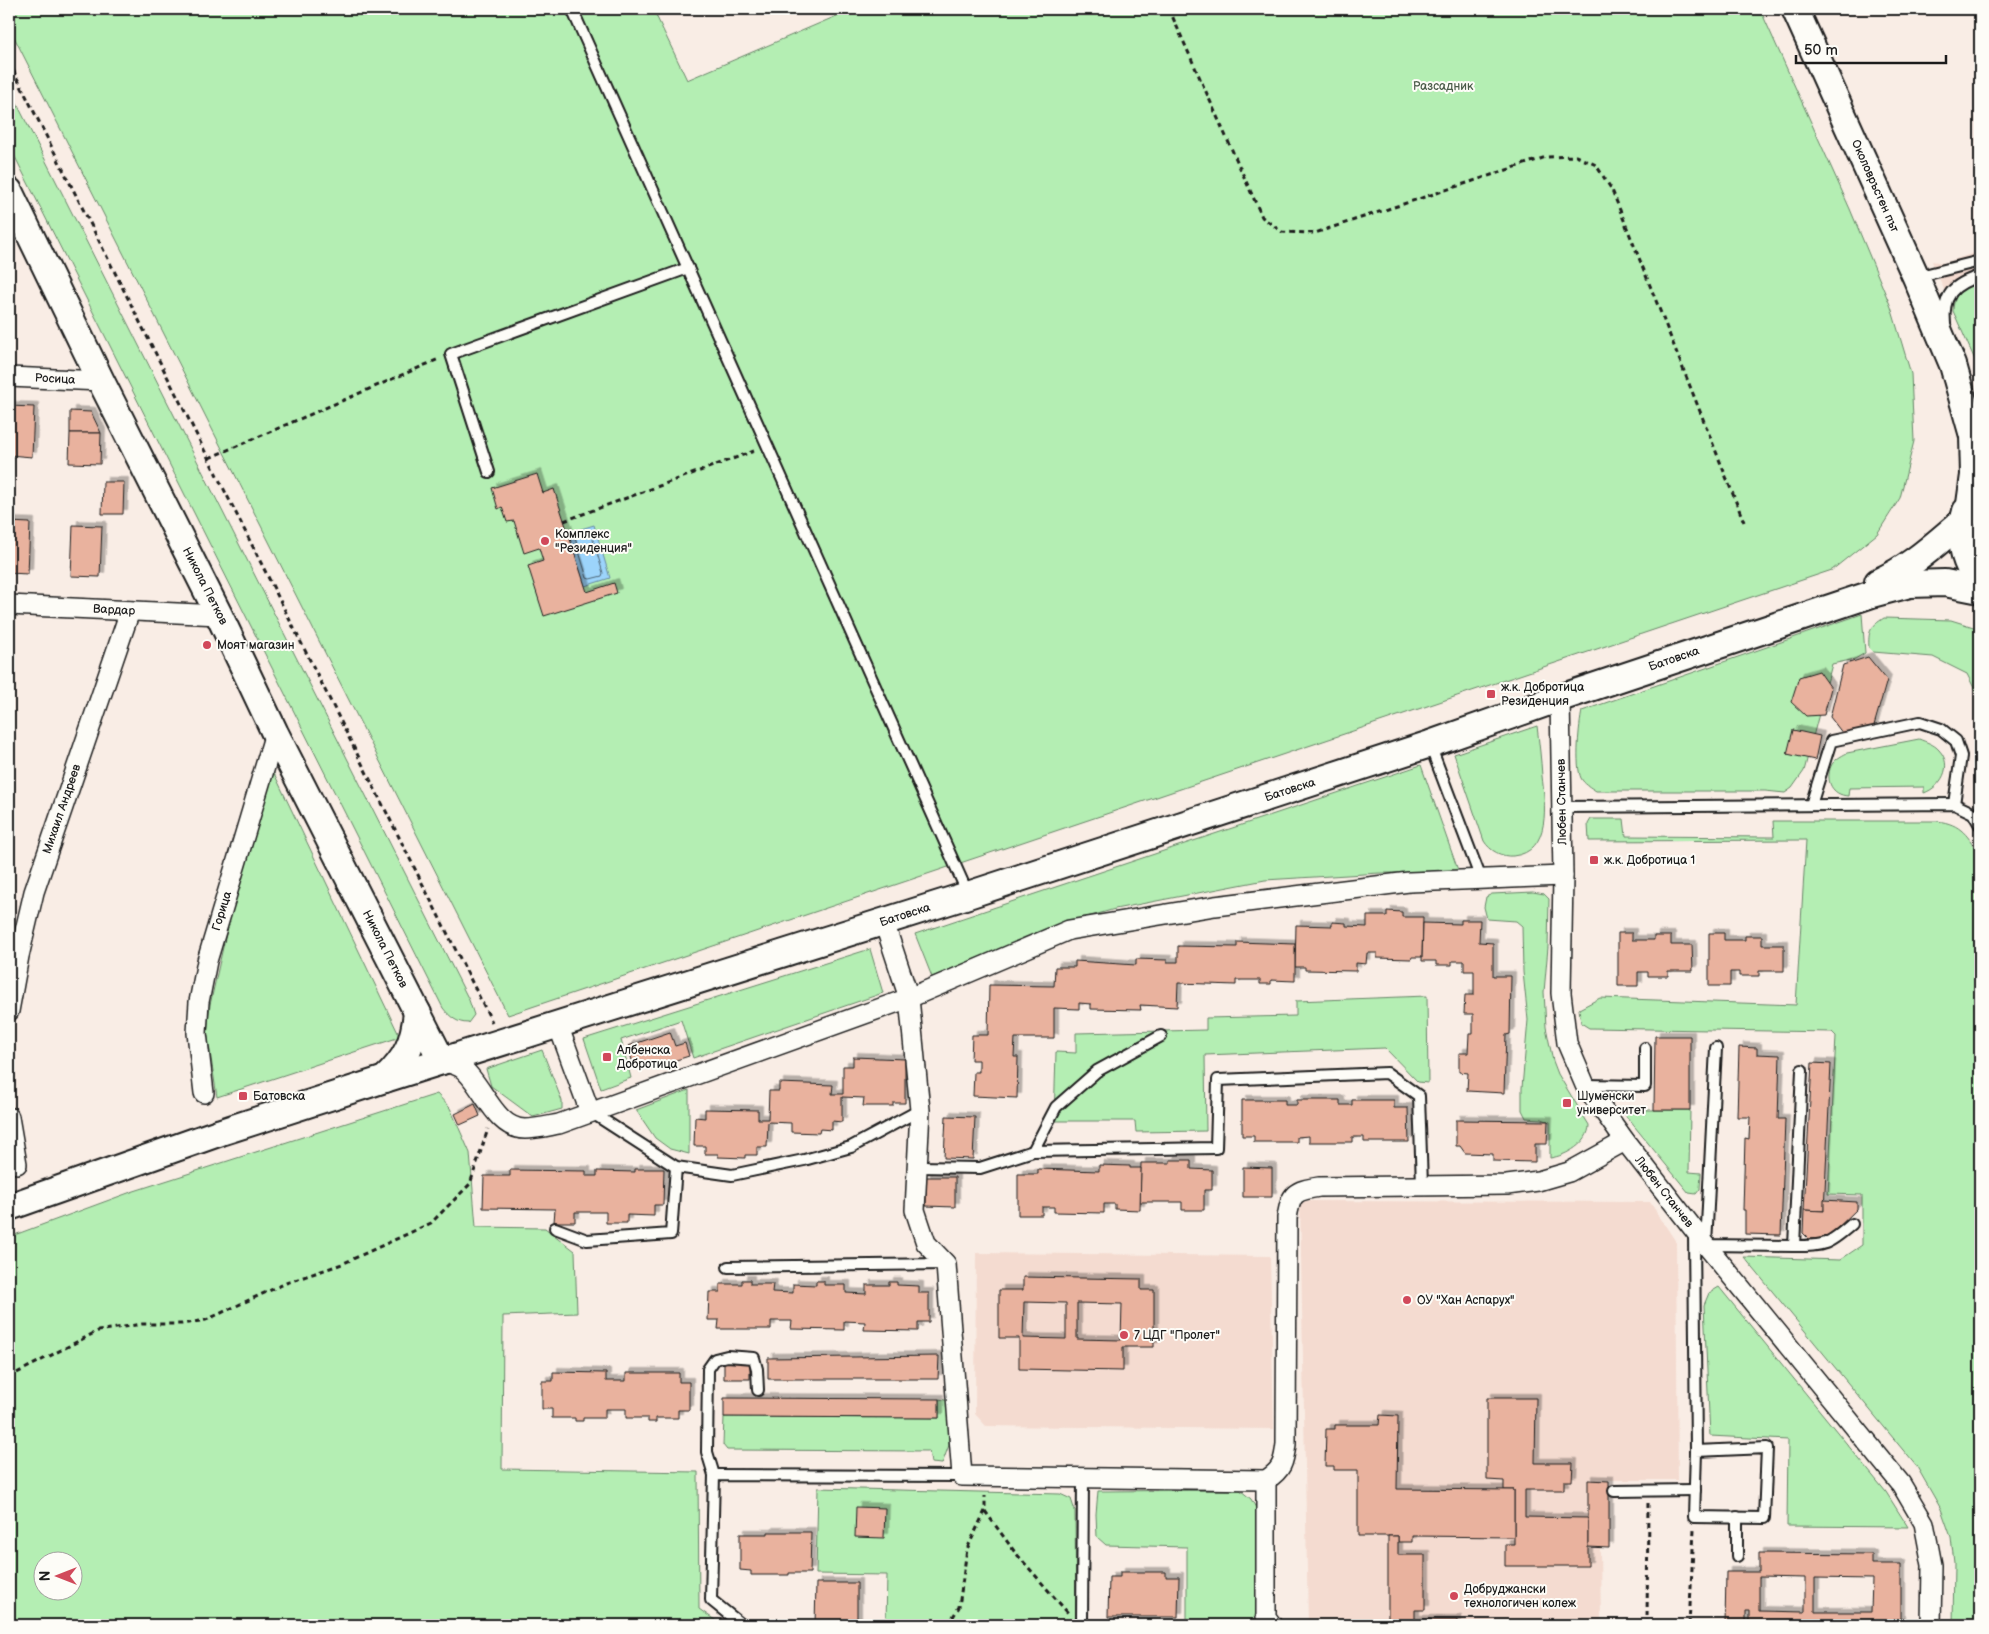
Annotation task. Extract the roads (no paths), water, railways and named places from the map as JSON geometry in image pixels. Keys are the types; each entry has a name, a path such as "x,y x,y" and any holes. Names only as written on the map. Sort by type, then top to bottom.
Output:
{"street":[{"name":"Околовръстен път","path":"1795,9 1916,277 1953,365 1973,436 1974,475 1971,504 1962,540 1963,550 1970,569 1980,583"},
{"name":"Никола Петков","path":"9,192 101,381 219,615 275,734 442,1061"},
{"name":"Околовръстен път","path":"1953,365 1980,406"},
{"name":"Росица","path":"9,376 101,381"},
{"name":"Батовска","path":"1800,617 1891,576 1912,564 1930,550 1971,504"},
{"name":"Батовска","path":"9,1207 221,1132 968,895 1430,744 1800,617 1910,584 1944,583 1980,590"},
{"name":"Вардар","path":"9,605 219,615"},
{"name":"Михаил Андреев","path":"9,1011 19,956 34,892 130,611"},
{"name":"Любен Станчев","path":"1560,698 1563,876 1562,1001 1567,1043 1585,1085 1625,1141 1706,1245 1901,1484 1924,1523 1932,1565 1931,1625"},
{"name":"Горица","path":"204,1093 197,1033 207,961 275,734"},
{"path":"442,1061 463,1069 479,1087 494,1111 506,1122 523,1129 559,1124 909,998 1069,930 1215,906 1409,882 1563,876"},
{"path":"884,922 909,998 920,1110 915,1210 926,1243 946,1264 962,1476 1266,1480 1276,1474 1284,1461 1286,1444 1287,1218 1290,1199 1299,1190 1319,1187 1507,1185 1538,1181 1569,1172 1625,1141"},
{"path":"385,1079 399,1066 409,1049 415,1031 417,1012"},
{"path":"558,1025 590,1112"},
{"path":"9,1117 17,1164"},
{"path":"1266,1480 1266,1617 1272,1625"}],"lane":[{"path":"572,9 968,895"},
{"path":"1916,277 1980,261"},
{"path":"489,472 451,354 688,268"},
{"path":"1953,365 1944,323 1947,298 1956,286 1964,281 1980,276"},
{"path":"1811,805 1830,741 1920,722 1941,729 1956,741 1961,756 1954,804"},
{"path":"1430,744 1481,879"},
{"path":"1562,807 1954,804 1973,814 1980,826"},
{"path":"1033,1151 1056,1107 1097,1071 1161,1036"},
{"path":"1585,1085 1645,1086 1645,1048"},
{"path":"1716,1048 1706,1245 1820,1246 1834,1240 1852,1224"},
{"path":"1794,1246 1802,1070"},
{"path":"918,1167 980,1168 1033,1151 1216,1148 1218,1080 1387,1073 1419,1096 1422,1185"},
{"path":"590,1112 676,1167 732,1174 804,1160 850,1147 920,1110"},
{"path":"555,1228 587,1240 671,1234 676,1167"},
{"path":"1694,1229 1696,1450 1694,1517 1764,1518 1767,1448 1696,1450"},
{"path":"728,1267 946,1264"},
{"path":"742,1625 711,1600 714,1475 707,1452 708,1369 715,1359 727,1356 754,1358 758,1369 758,1390"},
{"path":"714,1475 962,1476"},
{"path":"1082,1625 1083,1477"},
{"path":"1614,1491 1695,1490"},
{"path":"1737,1517 1738,1556"}],"water":[{"path":"594,525 610,578 585,586 568,533"}],"place":[{"name":"Комплекс \"Резиденция\"","path":"545,541"},
{"name":"Моят магазин","path":"207,645"},
{"name":"ж.к. Добротица Резиденция","path":"1491,694"},
{"name":"ж.к. Добротица 1","path":"1594,860"},
{"name":"Албенска Добротица","path":"607,1057"},
{"name":"Батовска","path":"243,1096"},
{"name":"Шуменски университет","path":"1567,1103"},
{"name":"ОУ \"Хан Аспарух\"","path":"1407,1300"},
{"name":"7 ЦДГ \"Пролет\"","path":"1124,1335"},
{"name":"Добруджански технологичен колеж","path":"1454,1596"}],"park label":[{"name":"Разсадник","path":"1443,86"}]}
